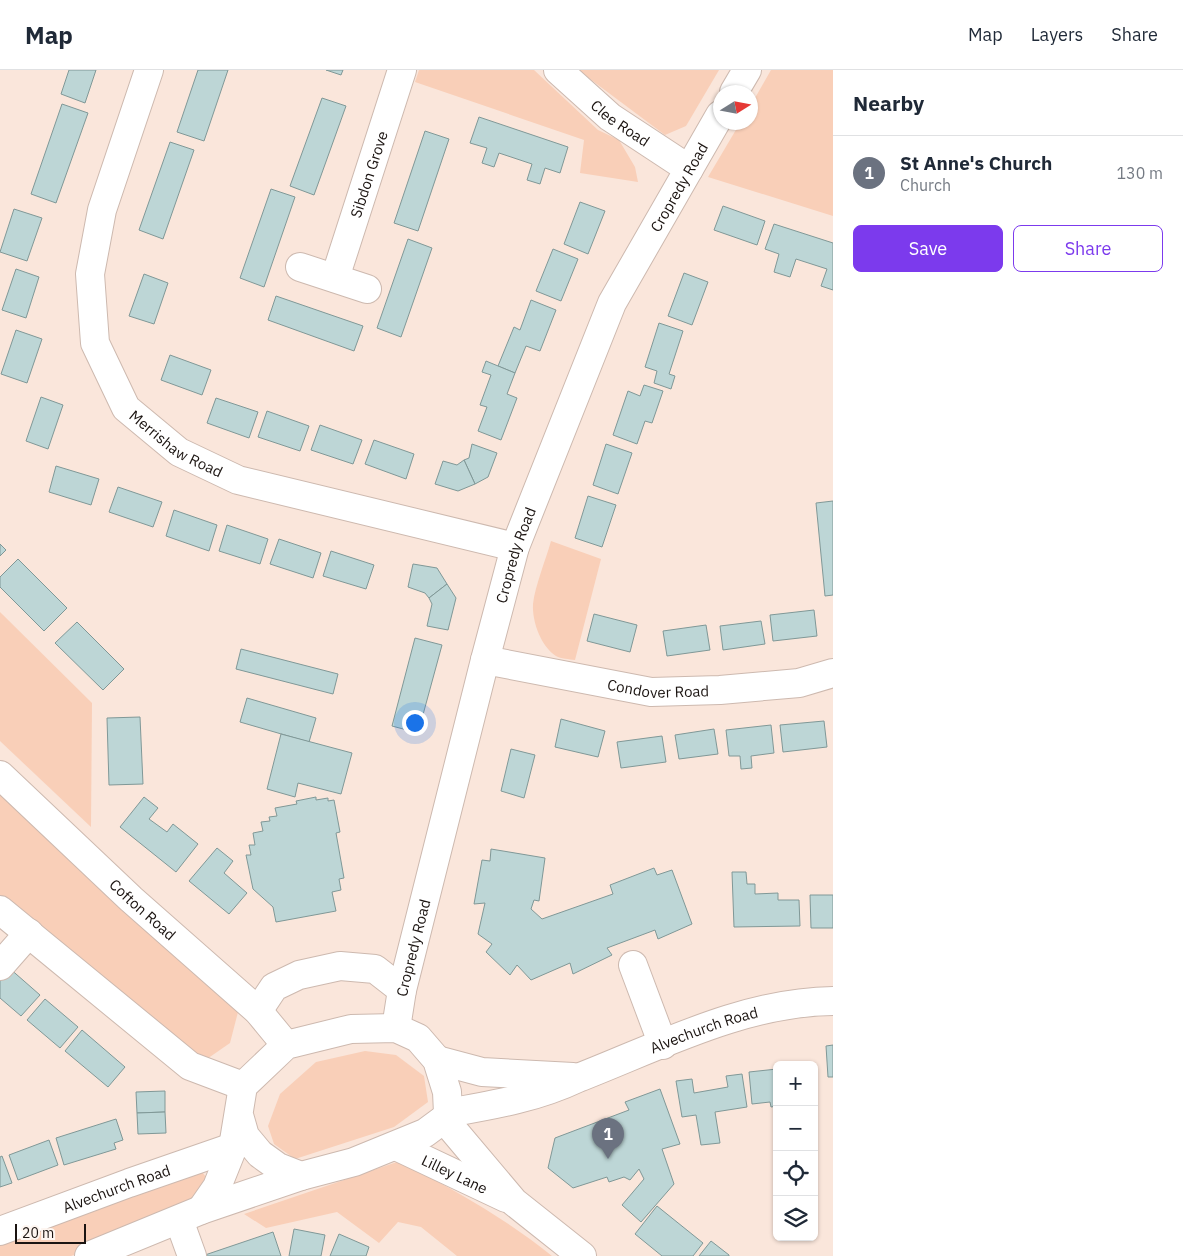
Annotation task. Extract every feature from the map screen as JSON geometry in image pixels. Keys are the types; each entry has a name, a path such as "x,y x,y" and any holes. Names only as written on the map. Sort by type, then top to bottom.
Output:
{"street":[{"name":"Merrishaw Road","path":"149,70 102,210 90,274 95,343 126,408 179,452 238,480 516,547"},
{"name":"Sibdon Grove","path":"335,278 402,70"},
{"name":"Clee Road","path":"558,70 610,117 689,169"},
{"path":"738,85 747,70"},
{"name":"Cropredy Road","path":"396,1028 402,990 484,660 516,547 612,303 713,127"},
{"path":"300,267 367,289"},
{"name":"Condover Road","path":"484,660 651,692 720,690 799,683 833,673"},
{"name":"Cofton Road","path":"0,775 131,899 258,1011 286,1045"},
{"path":"0,910 190,1066 243,1086"},
{"path":"0,966 29,933"},
{"path":"634,965 663,1045"},
{"path":"258,1011 274,987 299,975 340,966 375,969 402,990"},
{"name":"Alvechurch Road","path":"446,1116 518,1100 552,1090 742,1014 814,1001 833,1001"},
{"path":"89,1256 190,1215 301,1176 354,1162 425,1133 446,1116 447,1092 437,1060 418,1038 396,1028 351,1029 286,1045 243,1086 233,1147 217,1187 190,1215 192,1256"},
{"name":"Alvechurch Road","path":"437,1060 482,1072 578,1078"},
{"name":"Alvechurch Road","path":"465,1146 472,1132 518,1100"},
{"path":"239,1115 245,1136 260,1154 278,1167 301,1176"},
{"name":"Lilley Lane","path":"446,1116 465,1146 514,1202 582,1256"},
{"name":"Lilley Lane","path":"396,1146 514,1202"},
{"name":"Alvechurch Road","path":"0,1231 233,1147"}],"shaded area":[{"path":"419,70 534,70 598,130 619,140 635,167 638,182 580,173 584,140 415,82"},
{"path":"578,70 719,70 686,126 665,135"},
{"path":"771,70 833,70 833,216 708,177 736,130 758,130 758,93"},
{"path":"551,541 601,559 575,660 558,657 551,652 538,633 534,618 534,597"},
{"path":"0,612 92,703 91,827 0,741"},
{"path":"0,787 85,873 238,1012 230,1043 204,1061 0,896"},
{"path":"365,1051 396,1055 424,1076 428,1102 394,1127 295,1159 274,1144 268,1126 280,1094 316,1062"},
{"path":"400,1161 497,1217 552,1256 457,1256 421,1227 398,1222 379,1243 337,1212 266,1228 244,1214"},
{"path":"201,1171 207,1178 206,1186 179,1214 71,1256 0,1256 0,1244"}],"building":[{"path":"69,70 96,70 85,103 61,94"},
{"path":"198,70 228,70 204,141 177,132"},
{"path":"326,70 343,70 341,75"},
{"path":"322,98 346,106 314,195 290,186"},
{"path":"62,104 88,113 56,203 31,194"},
{"path":"479,117 568,147 560,173 545,168 540,184 527,180 532,164 499,153 494,167 482,163 487,148 470,143"},
{"path":"425,131 449,139 418,231 394,223"},
{"path":"170,142 194,150 163,239 139,230"},
{"path":"271,189 295,197 264,287 240,278"},
{"path":"580,202 605,211 588,254 564,244"},
{"path":"723,206 765,221 757,245 714,230"},
{"path":"14,209 42,218 27,261 0,252"},
{"path":"774,224 833,243 833,290 821,286 827,269 796,259 790,277 774,272 779,254 765,249"},
{"path":"408,239 432,248 401,337 377,328"},
{"path":"553,249 578,259 561,301 536,291"},
{"path":"16,269 39,277 26,318 2,310"},
{"path":"684,273 708,282 692,325 668,316"},
{"path":"144,274 168,283 154,324 129,316"},
{"path":"276,296 363,326 354,351 268,320"},
{"path":"531,300 556,310 540,351 526,346 515,373 498,366 514,327 520,330"},
{"path":"659,323 683,331 669,374 675,376 671,389 654,383 657,371 645,367"},
{"path":"16,330 42,339 27,383 1,374"},
{"path":"170,355 211,370 202,395 161,380"},
{"path":"486,361 515,373 507,394 517,398 501,440 478,431 487,407 480,405 491,375 482,372"},
{"path":"644,385 663,391 652,423 645,421 637,444 613,435 628,391 640,396"},
{"path":"41,397 63,405 48,449 26,441"},
{"path":"216,398 258,412 249,438 207,423"},
{"path":"267,411 309,426 300,451 258,437"},
{"path":"320,425 362,440 353,464 311,450"},
{"path":"374,440 414,454 406,479 365,464"},
{"path":"472,444 497,453 488,477 475,484 464,460 469,458"},
{"path":"606,444 632,453 618,494 593,485"},
{"path":"464,460 475,484 458,491 435,484 443,461 457,465"},
{"path":"56,466 99,479 91,505 49,492"},
{"path":"118,487 162,502 153,527 109,512"},
{"path":"588,496 616,505 602,547 575,538"},
{"path":"833,501 833,595 825,596 816,503"},
{"path":"174,510 217,525 209,551 166,536"},
{"path":"227,525 268,539 260,564 219,551"},
{"path":"279,539 321,553 313,578 270,564"},
{"path":"0,544 6,550 0,556"},
{"path":"331,551 374,565 366,589 323,576"},
{"path":"18,559 67,608 44,631 0,587 0,577"},
{"path":"413,564 437,568 447,584 429,598 425,593 408,587"},
{"path":"447,584 456,598 448,630 427,626 432,604 429,598"},
{"path":"814,610 817,636 773,641 770,615"},
{"path":"594,614 637,625 630,652 587,641"},
{"path":"761,621 765,644 723,650 720,626"},
{"path":"77,622 124,669 103,690 55,643"},
{"path":"706,625 710,650 667,656 663,631"},
{"path":"415,638 442,645 418,733 392,726"},
{"path":"241,649 338,674 333,694 236,669"},
{"path":"247,698 316,718 309,742 240,722"},
{"path":"140,717 143,784 109,785 107,718"},
{"path":"561,719 605,731 598,757 555,747"},
{"path":"824,721 827,747 783,752 780,725"},
{"path":"771,725 774,753 751,756 752,768 741,769 740,756 729,756 726,730"},
{"path":"714,729 718,754 679,759 675,735"},
{"path":"281,734 352,753 341,794 298,783 295,797 267,789"},
{"path":"662,736 666,762 621,768 617,742"},
{"path":"511,749 535,755 524,798 501,791"},
{"path":"144,797 158,808 149,819 167,832 173,824 198,844 176,872 120,827"},
{"path":"316,797 316,800 328,798 328,801 334,800 340,832 336,833 344,878 339,879 341,890 332,892 336,911 276,922 273,907 253,889 246,855 251,855 249,845 255,845 253,833 263,831 261,822 270,821 269,817 277,816 275,808 297,804 296,801"},
{"path":"217,848 233,861 224,873 247,893 229,914 189,881"},
{"path":"491,849 545,858 539,901 534,900 531,909 542,919 613,894 610,885 654,868 657,875 672,870 692,924 658,939 655,930 607,948 612,955 573,974 570,963 531,980 517,965 510,975 486,952 492,944 478,934 485,903 474,904 482,860 490,861"},
{"path":"732,872 746,872 747,884 755,884 755,894 778,893 778,900 799,900 800,926 734,927"},
{"path":"810,895 833,895 833,928 811,928"},
{"path":"8,967 40,995 21,1016 0,998 0,976"},
{"path":"45,999 78,1027 60,1048 27,1020"},
{"path":"82,1030 125,1067 108,1087 65,1051"},
{"path":"833,1045 833,1077 828,1077 826,1046"},
{"path":"773,1069 773,1107 771,1107 770,1102 752,1104 749,1072"},
{"path":"742,1074 747,1107 715,1112 720,1143 701,1145 696,1115 682,1117 676,1081 692,1079 694,1093 728,1087 726,1076"},
{"path":"660,1089 680,1144 662,1149 674,1184 641,1222 622,1205 644,1179 639,1169 630,1180 624,1177 609,1182 607,1177 573,1188 548,1168 555,1138 629,1110 625,1102"},
{"path":"165,1091 165,1112 137,1113 136,1092"},
{"path":"165,1112 166,1133 138,1134 137,1113"},
{"path":"116,1119 123,1140 114,1143 116,1149 64,1165 56,1138"},
{"path":"49,1140 58,1165 18,1180 9,1155"},
{"path":"2,1156 12,1183 0,1187 0,1157"},
{"path":"657,1206 703,1243 693,1256 662,1256 635,1234"},
{"path":"294,1229 325,1235 321,1256 289,1256"},
{"path":"273,1232 281,1256 202,1256"},
{"path":"339,1234 369,1247 366,1256 330,1256"},
{"path":"711,1241 729,1255 729,1256 699,1256"}],"place":[{"name":"St Anne's Church","path":"608,1159"}]}
